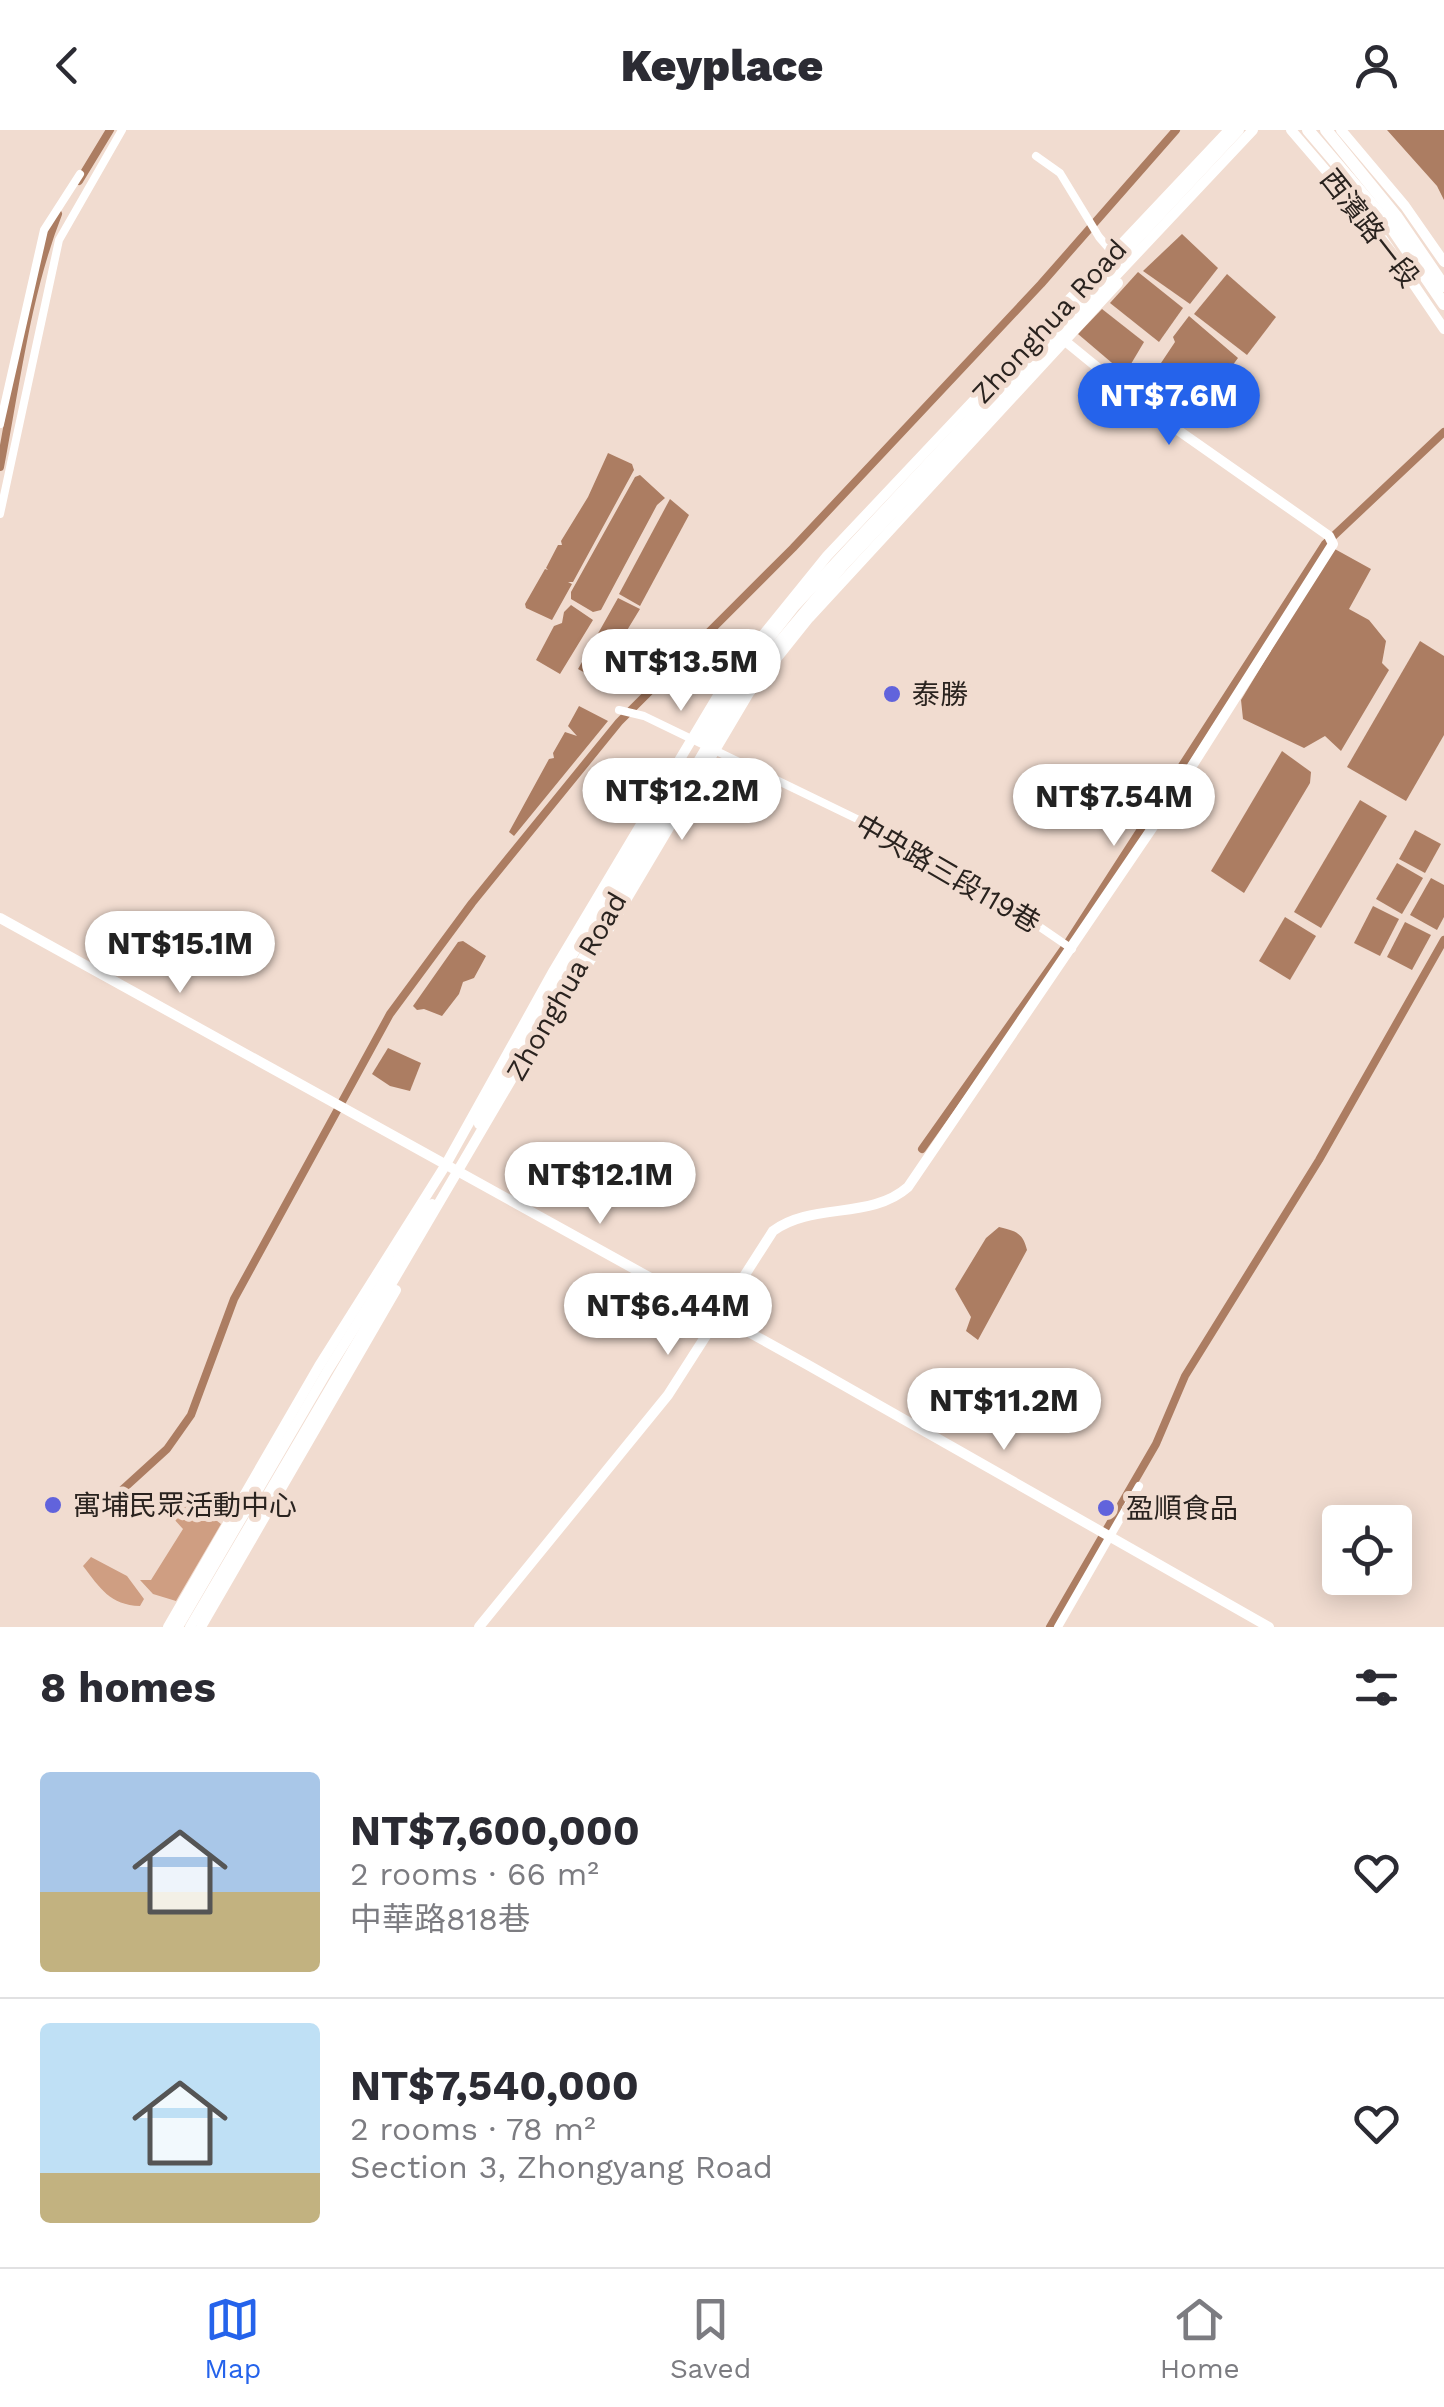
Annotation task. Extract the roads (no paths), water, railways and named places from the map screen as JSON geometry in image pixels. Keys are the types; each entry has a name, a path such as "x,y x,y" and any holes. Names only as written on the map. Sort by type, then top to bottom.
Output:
{"highway":[{"path":"1308,130 1444,286"},
{"path":"1326,130 1378,193 1444,304"}],"main road":[{"name":"Zhonghua Road","path":"1059,329 1113,253 1229,130"},
{"name":"Zhonghua Road","path":"202,1627 455,1171 554,970 702,745 1059,329 1239,130"},
{"name":"Zhonghua Road","path":"190,1627 702,745 729,677 789,600 1253,130"},
{"name":"Zhonghua Road","path":"1059,329 1262,130"},
{"name":"西濱路一段","path":"1292,130 1376,230 1444,329"},
{"name":"西濱路一段","path":"1341,130 1405,206 1444,262"},
{"path":"479,1627 668,1396 777,1228 794,1220 890,1200 908,1187 1072,949 1333,544 1329,536 1152,412 1059,329"},
{"path":"0,918 719,1316 1269,1627"},
{"name":"Zhonghua Road","path":"168,1627 319,1366 455,1171"},
{"name":"Zhonghua Road","path":"178,1627 328,1370 455,1171"}],"street":[{"path":"0,514 55,252 122,130"},
{"path":"1036,156 1060,174 1099,238 1113,253"},
{"path":"0,424 44,230 80,174"},
{"name":"中央路三段119巷","path":"619,710 857,819 1005,903 1072,949"},
{"path":"1058,1627 1139,1486"}],"waterway":[{"path":"79,181 110,130"},
{"path":"111,1500 167,1449 191,1415 234,1299 390,1014 472,903 619,722 793,548 1041,284 1176,130"},
{"path":"0,467 30,307 58,214"},
{"path":"922,1149 1067,944 1325,544 1444,432"},
{"path":"1050,1627 1156,1444 1185,1376 1319,1160 1444,940"}],"place":[{"name":"泰勝","path":"892,694"},
{"name":"寓埔民眾活動中心","path":"53,1505"},
{"name":"盈順食品","path":"1106,1508"}]}
